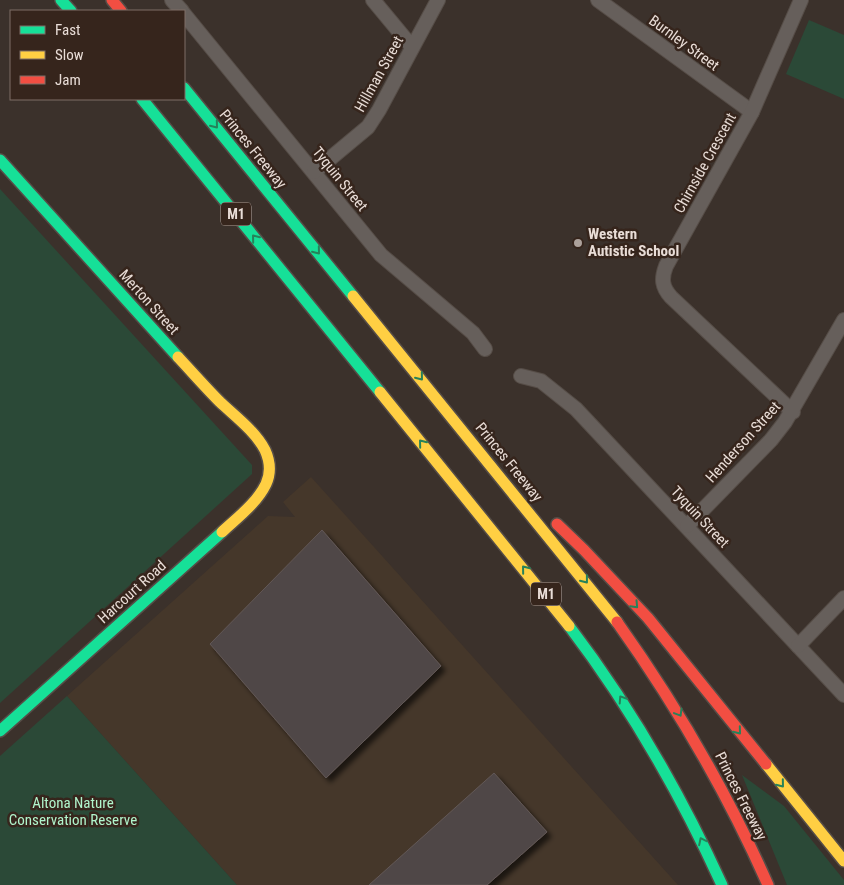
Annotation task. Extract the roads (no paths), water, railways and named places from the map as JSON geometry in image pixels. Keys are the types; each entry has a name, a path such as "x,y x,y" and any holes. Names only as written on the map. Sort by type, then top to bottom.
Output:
{"main road":[{"path":"61,0 69,10"},
{"path":"112,0 121,10"},
{"name":"Princes Freeway","path":"185,89 601,600 675,707 713,773 748,840 768,885"},
{"name":"M1","path":"143,100 548,598 594,658 661,762 692,821 722,885"},
{"name":"Merton Street","path":"0,160 214,396 261,444 268,456 270,467"},
{"path":"477,447 534,502"},
{"name":"Harcourt Road","path":"0,731 243,512 261,494 268,481 270,467"},
{"path":"549,516 648,618 844,860"}],"street":[{"name":"Tyquin Street","path":"172,0 181,10"},
{"path":"373,0 412,47"},
{"name":"Hillman Street","path":"314,172 368,127 438,0"},
{"name":"Burnley Street","path":"598,0 752,112"},
{"name":"Chirnside Crescent","path":"792,412 671,297 665,290 662,282 666,266 752,112 801,0"},
{"name":"Tyquin Street","path":"185,14 381,255 473,333 485,349"},
{"name":"Henderson Street","path":"687,526 771,440 792,412 844,320"},
{"name":"Tyquin Street","path":"521,376 541,381 576,408 844,695"},
{"path":"798,646 844,598"}],"place":[{"name":"Western Autistic School","path":"578,243"}],"park label":[{"name":"Altona Nature Conservation Reserve","path":"73,812"}]}
